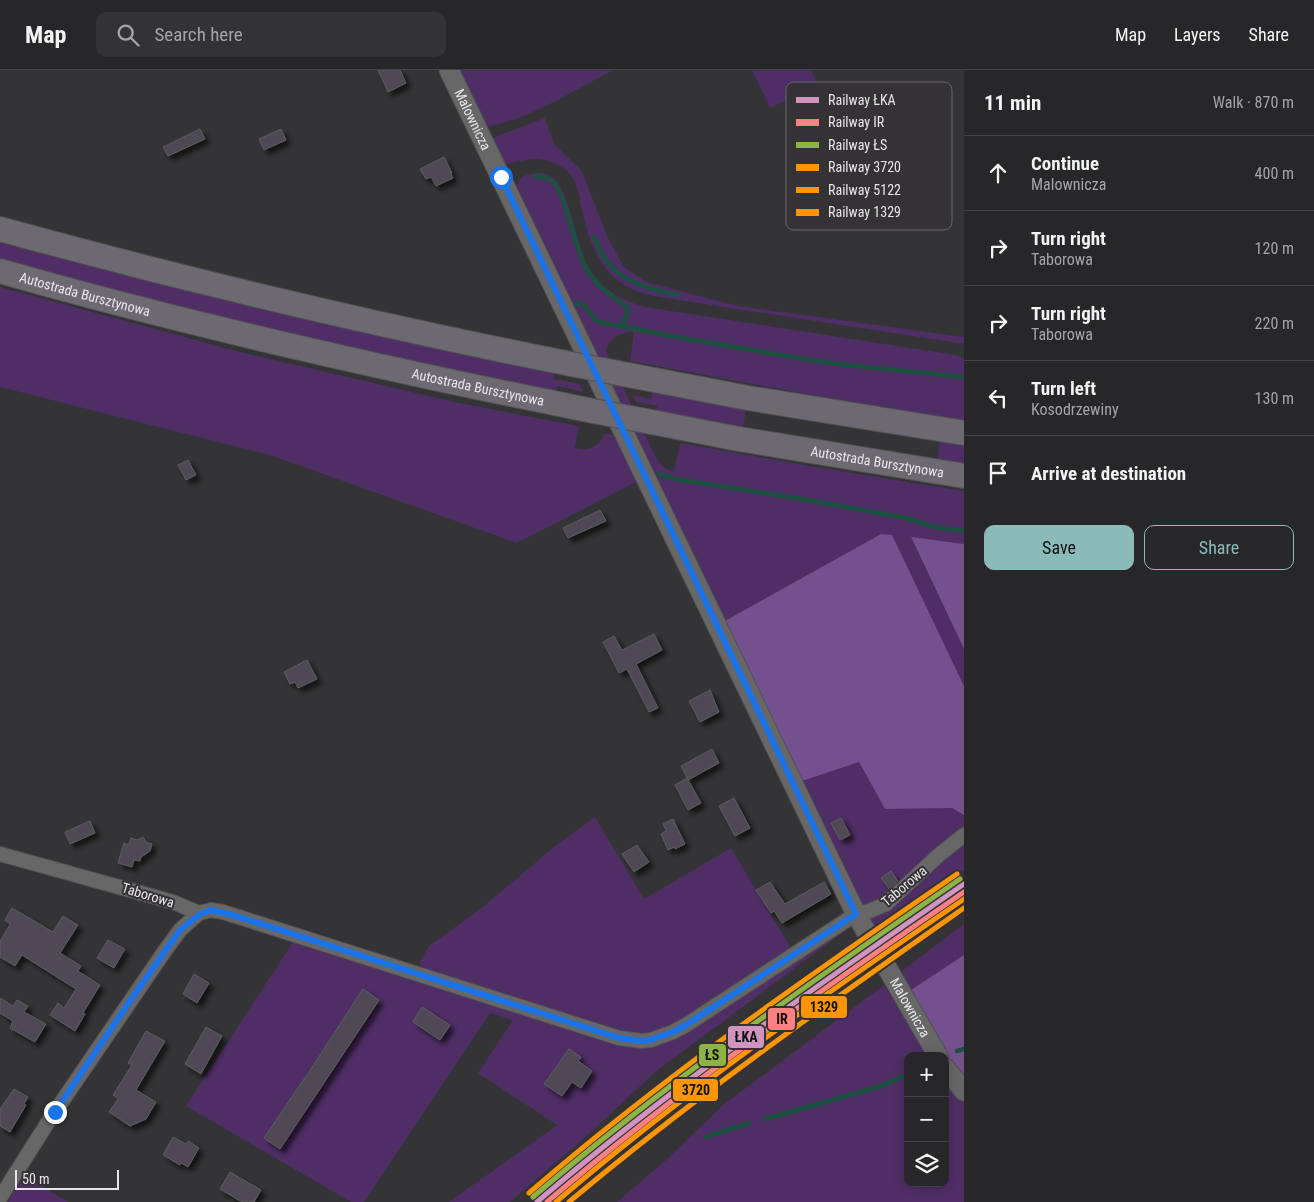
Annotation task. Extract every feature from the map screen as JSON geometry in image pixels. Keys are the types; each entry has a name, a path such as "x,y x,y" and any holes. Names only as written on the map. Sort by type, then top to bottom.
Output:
{"highway":[{"path":"0,228 179,276 480,346 748,398 964,433"},
{"name":"Autostrada Bursztynowa","path":"0,271 296,347 472,386 739,439 964,476"}],"street":[{"name":"Malownicza","path":"450,70 856,914 936,1052"},
{"name":"Taborowa","path":"0,854 173,902 200,914 211,910 224,912 422,974 573,1025 619,1038 642,1041 662,1037 686,1025 856,914 870,911 886,904 940,854 964,835"},
{"path":"0,1198 50,1119 153,968 180,930 200,914"},
{"path":"949,1073 964,1092"}],"shaded area":[{"path":"459,70 613,70 535,111 486,127"},
{"path":"752,70 811,70 817,82 786,82 786,100 770,108"},
{"path":"545,118 554,144 582,171 607,236 624,267 646,282 738,306 964,337 964,344 653,296 624,285 605,267 592,244 578,190 571,175 556,164 540,159 504,163 492,143 495,137"},
{"path":"536,173 550,176 560,187 565,197 581,249 596,279 608,290 630,302 645,307 957,355 964,359 964,420 828,398 630,361 634,332 622,334 615,338 609,343 606,351 655,456 668,470 674,472 680,443 964,491 964,544 911,538 964,649 964,686 891,535 881,534 723,622 516,189 518,182 523,177"},
{"path":"0,237 555,371 554,379 580,384 583,392 557,386 555,395 406,363 0,262"},
{"path":"0,287 240,352 459,403 579,426 575,448 585,449 597,445 605,433 617,436 640,480 517,543 270,455 0,387"},
{"path":"653,388 747,406 742,431 656,415 657,406 636,402 633,395 651,399"},
{"path":"940,438 964,441 964,468 937,464"},
{"path":"881,534 892,535 964,686 964,815 952,808 885,809 859,762 799,782 723,622"},
{"path":"911,537 964,544 964,649"},
{"path":"859,762 885,808 952,808 964,815 964,828 881,901 862,909 799,782"},
{"path":"595,817 644,899 731,848 792,950 669,1029 644,1034 624,1033 422,970 419,963 429,946 484,906 555,846"},
{"path":"964,842 964,870 875,933 867,918"},
{"path":"964,924 964,955 908,992 898,974"},
{"path":"842,930 846,930 654,1073 589,1134 510,1202 449,1202 557,1125 478,1073 513,1020 490,1013 364,1202 351,1202 186,1106 293,942 620,1045 647,1048 657,1046 684,1034"},
{"path":"964,955 964,1083 949,1062 949,1052 943,1052 908,992"},
{"path":"884,985 927,1052 904,1052 904,1187 949,1187 949,1085 964,1102 964,1202 617,1202 665,1161 723,1105"},
{"path":"25,1176 68,1202 8,1202"}],"building":[{"path":"378,70 400,70 406,83 388,92"},
{"path":"200,129 205,139 168,156 163,147"},
{"path":"281,129 286,140 264,150 259,139"},
{"path":"444,157 453,178 436,186 431,177 426,179 420,169"},
{"path":"188,460 196,475 186,480 178,465"},
{"path":"600,510 606,521 568,538 563,528"},
{"path":"654,634 662,650 636,664 658,708 649,712 627,669 619,673 603,642 614,636 622,650"},
{"path":"307,660 317,679 298,688 295,682 290,684 284,672"},
{"path":"710,690 719,712 700,722 689,701"},
{"path":"712,749 719,763 688,780 681,766"},
{"path":"687,778 701,803 688,810 675,785"},
{"path":"734,798 750,828 735,836 719,806"},
{"path":"841,818 850,835 840,840 831,823"},
{"path":"673,819 685,844 668,850 661,834 666,831 663,824"},
{"path":"90,821 95,833 70,844 65,832"},
{"path":"143,837 146,842 152,844 150,851 141,857 140,861 134,860 132,867 118,863 124,843 129,845 131,838 137,840"},
{"path":"637,845 649,862 634,872 622,854"},
{"path":"891,871 898,881 889,889 881,878"},
{"path":"770,882 785,904 824,882 831,894 782,923 774,911 771,913 756,890"},
{"path":"12,908 53,932 63,916 78,925 60,953 81,966 78,971 100,985 83,1013 85,1014 75,1031 50,1015 58,1003 64,1008 76,989 22,955 15,966 0,957 0,942 10,924 5,920"},
{"path":"108,940 125,949 114,968 97,958"},
{"path":"194,974 209,983 197,1003 183,994"},
{"path":"363,989 379,1000 280,1149 264,1138"},
{"path":"0,998 13,1006 17,1000 28,1006 24,1012 46,1024 35,1042 10,1028 13,1021 0,1013"},
{"path":"422,1007 450,1025 440,1040 413,1022"},
{"path":"206,1027 222,1036 201,1074 185,1064"},
{"path":"146,1031 165,1041 136,1090 156,1102 146,1119 130,1126 109,1112 118,1099 113,1095 132,1065 128,1063"},
{"path":"569,1049 581,1057 578,1061 592,1071 581,1088 572,1082 562,1096 544,1084"},
{"path":"14,1089 28,1097 24,1104 26,1105 10,1132 0,1126 0,1109"},
{"path":"173,1137 186,1144 188,1141 199,1148 188,1167 181,1163 180,1165 163,1155"},
{"path":"230,1172 261,1190 254,1202 242,1202 220,1189"}],"waterway":[{"path":"535,176 553,182 557,188 562,197 582,259 590,274 599,285 627,307 628,311 622,326"},
{"path":"594,237 600,251 616,271 650,289 678,295"},
{"path":"576,304 580,303 583,305 593,318 599,322 676,337 810,360 964,377"},
{"path":"659,474 675,479 906,518 934,527 964,531"},
{"path":"957,1051 964,1049"},
{"path":"766,1119 881,1086 904,1076"},
{"path":"706,1137 749,1123"}],"rail line":[{"name":"5122","path":"529,1193 685,1067 793,988 957,874"},
{"name":"ŁS","path":"533,1197 584,1154 742,1032 960,879"},
{"name":"ŁKA","path":"537,1202 588,1159 746,1037 964,884"},
{"name":"IR","path":"547,1202 597,1160 751,1041 964,892"},
{"name":"3720","path":"556,1202 654,1121 756,1045 964,899"},
{"name":"1329","path":"569,1202 714,1087 813,1014 964,908"}],"route":[{"path":"55,1112 180,930 200,914 211,910 224,912 422,974 573,1025 619,1038 642,1041 662,1037 686,1025 856,914 501,177"}]}
